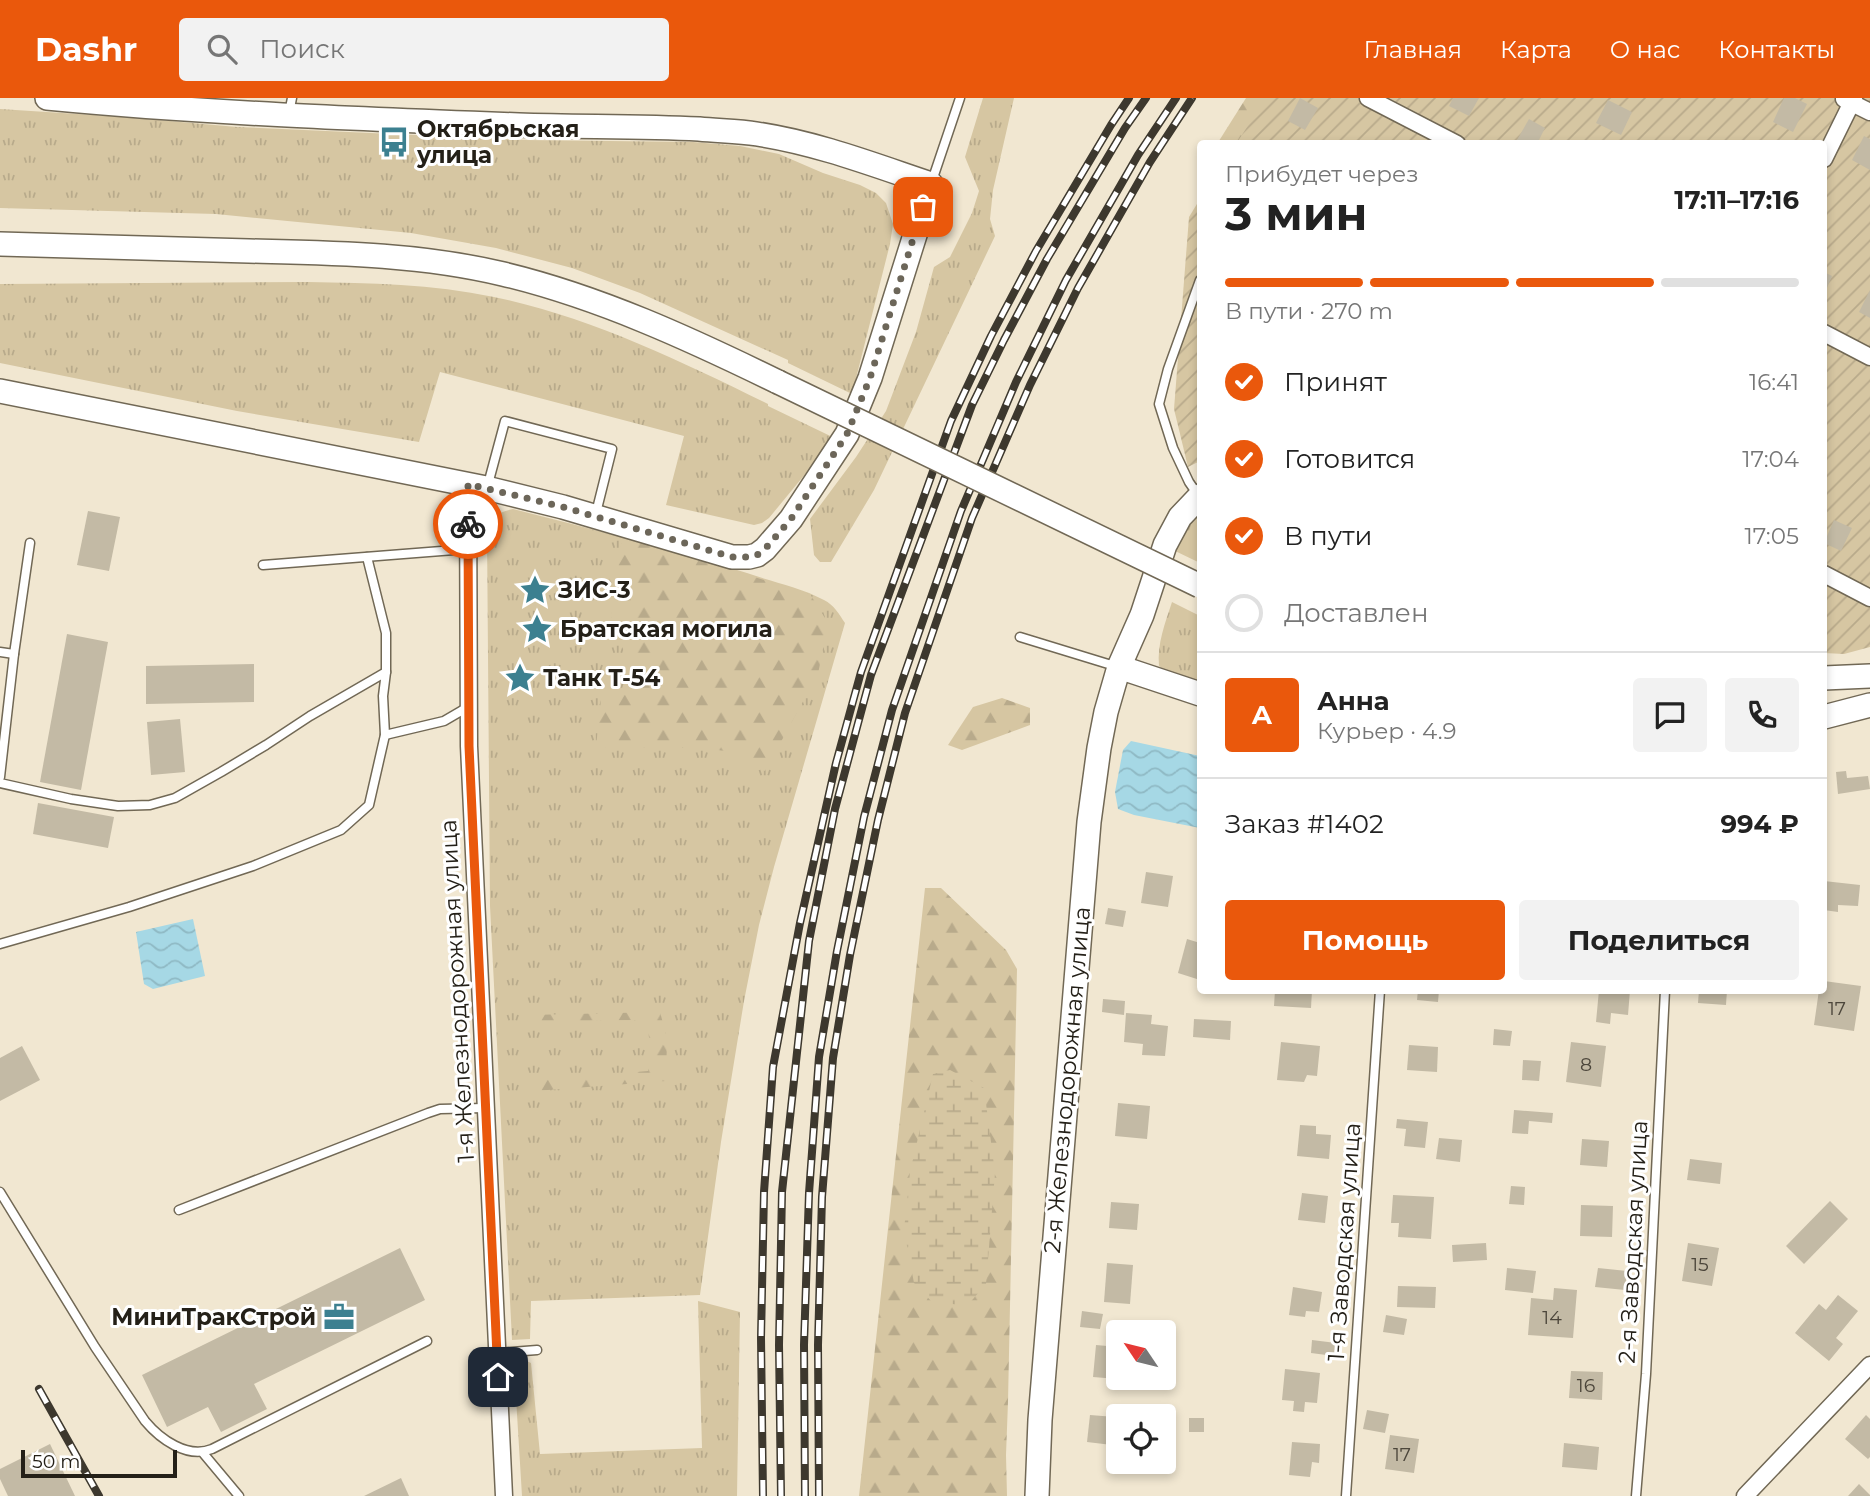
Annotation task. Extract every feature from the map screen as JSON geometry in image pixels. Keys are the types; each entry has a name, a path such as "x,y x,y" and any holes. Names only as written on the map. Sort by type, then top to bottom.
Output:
{"street":[{"path":"0,391 477,486 596,516 732,557 749,557 765,549 791,519 847,434 870,378 931,184 835,152 755,133 680,128 522,125 290,107 136,107 47,98"},
{"path":"1368,98 1449,140"},
{"path":"1827,152 1849,100 1870,112"},
{"path":"0,244 354,253 502,273 571,293 711,349 1197,585"},
{"path":"1827,335 1870,357"},
{"name":"1-я Железнодорожная улица","path":"477,486 467,549 468,707 504,1496"},
{"name":"2-я Железнодорожная улица","path":"1037,1496 1040,1420 1089,822 1106,712 1119,667 1142,615 1165,545 1180,517 1197,500"},
{"path":"1827,576 1870,598"},
{"path":"1119,667 1197,693"},
{"path":"1827,678 1870,676"},
{"path":"1827,700 1870,691"},
{"path":"1827,716 1870,705"},
{"path":"1745,1496 1870,1365"}],"lane":[{"path":"931,184 960,98"},
{"path":"1197,288 1168,369 1159,404 1173,448 1197,493"},
{"path":"477,486 505,421 612,449 596,516"},
{"path":"0,777 30,543"},
{"path":"263,565 467,549"},
{"path":"0,944 129,907 241,870 341,830 369,805 385,735 383,696 386,633 367,557"},
{"path":"1020,637 1119,667"},
{"path":"0,652 14,654"},
{"path":"0,783 71,799 118,806 150,805 175,798 386,672"},
{"path":"385,735 444,721 468,707"},
{"name":"1-я Заводская улица","path":"1346,1496 1380,994"},
{"name":"2-я Заводская улица","path":"1636,1496 1646,1374 1665,994"},
{"path":"179,1210 428,1113 440,1109 485,1108"},
{"path":"0,1192 95,1347 145,1421 154,1432 181,1448 204,1453 427,1341"},
{"path":"497,1353 537,1350"},
{"path":"204,1453 239,1496"}],"green space":[{"path":"983,98 1014,98 993,190 990,219 995,236 874,490 831,562 820,562 814,555 810,519 886,411 916,332 934,267 950,257 972,213 979,191 965,157"},
{"path":"1246,98 1269,98 1245,140 1220,140"},
{"path":"1266,98 1870,98 1870,647 1844,654 1827,653 1827,140 1239,140"},
{"path":"0,109 237,127 525,140 693,142 740,146 779,154 876,193 886,203 893,224 852,394 788,363 788,360 640,293 572,268 496,248 411,233 216,214 0,208"},
{"path":"1197,204 1197,462 1188,467 1174,409 1189,217"},
{"path":"308,282 448,289 494,297 565,316 668,357 847,444 826,477 811,467 769,518 754,525 666,505 684,436 440,372 419,442 237,411 0,363 0,284"},
{"path":"513,509 660,547 796,588 828,602 845,623 759,925 721,1142 700,1295 531,1301 530,1339 512,1340 490,906 487,532 490,522 496,516"},
{"path":"1197,509 1197,562 1171,549"},
{"path":"624,537 810,594 828,623 818,674 765,771 725,751 703,748 596,747 602,690 626,695 634,677 612,621 609,582 612,566"},
{"path":"1172,602 1197,614 1197,681 1167,672 1159,666 1164,626"},
{"path":"1002,698 1030,708 1030,725 962,750 948,745 973,707"},
{"path":"925,888 941,888 1006,950 1017,969 1007,1496 859,1496"},
{"path":"660,1012 667,1038 666,1081 535,1091 531,1081 648,1071 650,1045 647,1023 633,1020 542,1022 532,1021 530,1015"},
{"path":"950,1070 984,1088 995,1173 986,1284 967,1306 931,1301 914,1283 904,1230 910,1172 933,1074"},
{"path":"698,1301 740,1312 737,1496 522,1496 514,1365 517,1361 531,1363 540,1454 702,1448"}],"water":[{"path":"1131,741 1197,755 1197,827 1134,815 1118,809 1115,792 1123,750"},
{"path":"193,919 205,976 153,989 144,984 136,932"}],"building":[{"path":"1300,98 1318,108 1305,130 1288,121"},
{"path":"1453,98 1479,98 1469,116 1449,106"},
{"path":"1784,98 1795,98 1807,104 1793,132 1773,122"},
{"path":"1608,100 1632,112 1621,135 1596,123"},
{"path":"1529,119 1545,128 1539,140 1517,140"},
{"path":"1864,136 1870,139 1870,170 1852,160"},
{"path":"1827,274 1832,276 1827,288"},
{"path":"1870,290 1870,318 1859,312"},
{"path":"88,511 120,517 109,571 77,565"},
{"path":"1834,520 1852,528 1841,551 1827,544 1827,536"},
{"path":"67,634 108,642 81,790 40,782"},
{"path":"254,664 254,702 146,704 146,666"},
{"path":"180,719 185,772 151,775 147,722"},
{"path":"1846,771 1847,778 1868,776 1870,789 1838,794 1836,772"},
{"path":"38,803 114,817 108,848 33,834"},
{"path":"1146,872 1173,876 1168,907 1141,903"},
{"path":"1827,881 1860,885 1858,906 1838,905 1838,912 1827,910"},
{"path":"1108,908 1126,911 1123,927 1105,924"},
{"path":"1187,939 1197,942 1197,979 1178,973"},
{"path":"1827,981 1861,986 1854,1031 1814,1025 1818,994 1827,994"},
{"path":"1275,994 1312,994 1311,1008 1274,1006"},
{"path":"1418,994 1439,994 1438,1002 1417,1000"},
{"path":"1599,994 1630,994 1628,1015 1611,1013 1610,1024 1596,1022"},
{"path":"1699,994 1727,994 1726,1005 1698,1003"},
{"path":"1103,999 1125,1001 1124,1015 1102,1012"},
{"path":"1126,1013 1152,1015 1151,1024 1168,1026 1165,1056 1142,1055 1143,1044 1124,1042"},
{"path":"1194,1019 1231,1021 1230,1040 1193,1037"},
{"path":"1494,1029 1512,1031 1510,1046 1493,1045"},
{"path":"1281,1042 1320,1046 1317,1076 1307,1075 1304,1082 1277,1080"},
{"path":"1571,1042 1606,1046 1601,1087 1566,1082"},
{"path":"1409,1045 1438,1047 1437,1072 1407,1070"},
{"path":"22,1046 40,1080 0,1101 0,1058"},
{"path":"1523,1060 1541,1061 1539,1081 1522,1080"},
{"path":"1118,1103 1150,1106 1147,1139 1115,1136"},
{"path":"1514,1110 1553,1113 1552,1123 1529,1121 1528,1134 1512,1133"},
{"path":"1397,1119 1428,1122 1425,1148 1404,1146 1406,1129 1396,1128"},
{"path":"1300,1125 1316,1126 1316,1134 1331,1135 1329,1159 1297,1156"},
{"path":"1439,1138 1462,1140 1460,1162 1436,1159"},
{"path":"1582,1139 1609,1141 1607,1167 1580,1165"},
{"path":"1690,1159 1722,1163 1720,1184 1687,1180"},
{"path":"1511,1186 1525,1187 1524,1205 1509,1204"},
{"path":"1302,1193 1328,1196 1325,1223 1298,1220"},
{"path":"1393,1195 1434,1197 1431,1239 1398,1237 1399,1223 1391,1223"},
{"path":"1830,1201 1848,1219 1804,1264 1786,1246"},
{"path":"1111,1202 1139,1204 1137,1230 1109,1228"},
{"path":"1581,1205 1613,1206 1612,1237 1580,1236"},
{"path":"1486,1243 1487,1260 1453,1262 1452,1245"},
{"path":"1688,1243 1719,1248 1712,1286 1682,1281"},
{"path":"400,1248 425,1300 254,1384 267,1409 221,1432 208,1407 167,1427 142,1375"},
{"path":"1107,1263 1133,1265 1130,1304 1104,1302"},
{"path":"1507,1268 1536,1271 1533,1293 1505,1290"},
{"path":"1598,1268 1627,1271 1625,1290 1595,1287"},
{"path":"1398,1286 1436,1287 1435,1308 1397,1307"},
{"path":"1293,1287 1322,1292 1319,1312 1306,1311 1305,1317 1289,1315"},
{"path":"1554,1288 1577,1290 1573,1338 1528,1335 1531,1298 1553,1300"},
{"path":"1838,1295 1858,1311 1836,1338 1843,1344 1829,1361 1795,1333 1819,1304 1826,1310"},
{"path":"1082,1311 1103,1314 1100,1329 1080,1327"},
{"path":"1386,1315 1407,1319 1404,1335 1383,1332"},
{"path":"1312,1340 1336,1343 1334,1356 1311,1353"},
{"path":"1096,1345 1106,1346 1106,1378 1093,1377"},
{"path":"1285,1369 1320,1373 1317,1403 1305,1402 1304,1412 1293,1411 1294,1401 1282,1400"},
{"path":"1571,1371 1603,1372 1602,1400 1569,1398"},
{"path":"1367,1410 1389,1414 1385,1433 1363,1429"},
{"path":"1090,1415 1106,1416 1106,1444 1087,1442"},
{"path":"1866,1415 1870,1419 1868,1459 1845,1439"},
{"path":"1189,1418 1204,1418 1204,1432 1189,1432"},
{"path":"1390,1435 1419,1439 1414,1473 1385,1469"},
{"path":"1292,1442 1320,1444 1319,1463 1312,1462 1310,1477 1289,1475"},
{"path":"1564,1443 1599,1447 1597,1470 1562,1467"},
{"path":"50,1444 75,1496 8,1496 0,1479 0,1469"},
{"path":"401,1478 409,1496 364,1496"},
{"path":"1859,1484 1870,1496 1848,1496"}],"railway":[{"path":"763,1496 761,1338 764,1192 773,1067 800,923 836,763 861,672 951,421 991,336 1036,251 1129,98"},
{"path":"781,1496 779,1345 782,1192 809,941 835,809 871,675 972,405 1047,259 1125,128 1146,98"},
{"path":"805,1496 804,1345 809,1193 819,1057 864,817 892,710 961,511 1016,382 1066,280 1138,155 1176,98"},
{"path":"819,1496 818,1345 822,1197 833,1058 850,955 878,820 905,713 972,518 1030,385 1078,288 1150,162 1192,98"},
{"path":"39,1389 99,1496"}],"way so far":[{"path":"468,524 468,484 563,507 732,557 749,557 761,553 791,519 847,434 870,378 923,207"}],"place":[{"name":"Октябрьская улица","path":"394,142"},
{"name":"ЗИС-3","path":"535,590"},
{"name":"Братская могила","path":"537,629"},
{"name":"Танк Т-54","path":"520,678"},
{"name":"МиниТракСтрой","path":"339,1317"}],"route":[{"path":"468,524 469,746 498,1377"}]}
